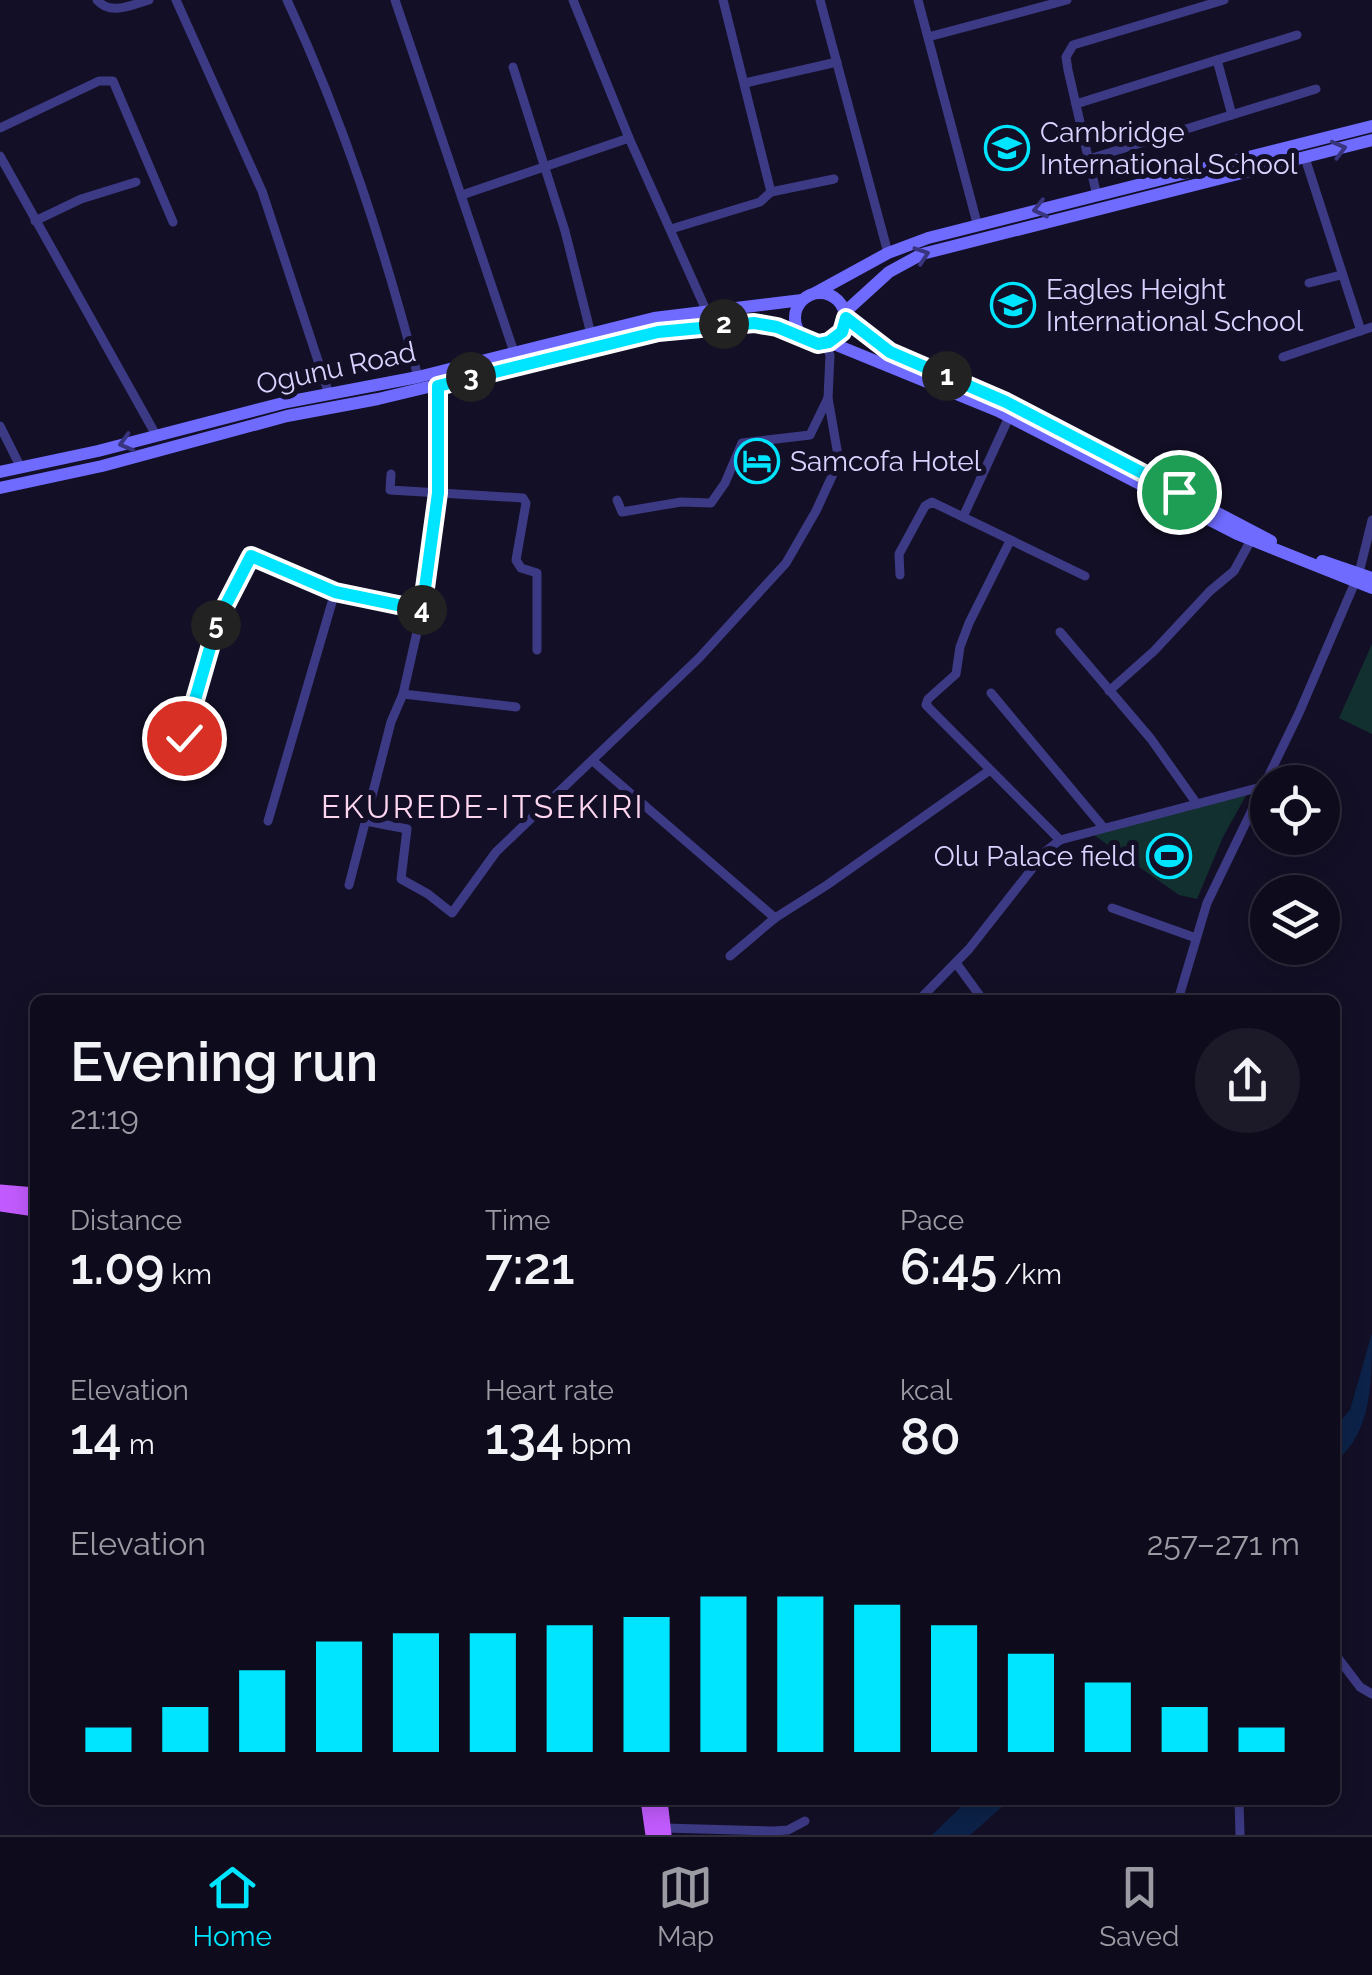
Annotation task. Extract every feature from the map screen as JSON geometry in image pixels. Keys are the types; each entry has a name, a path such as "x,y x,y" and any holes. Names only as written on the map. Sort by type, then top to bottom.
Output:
{"main road":[{"path":"1361,577 1251,540 1009,417 886,363 827,343 812,342 801,335 795,313 809,296 888,253 977,223 1372,126"},
{"path":"827,343 842,332 846,315 888,272 922,254 1372,140"},
{"name":"Ogunu Road","path":"0,488 102,466 287,416 438,386 514,352 706,310 809,296"},
{"path":"809,296 834,297 846,315 890,352 1006,402 1270,540 1361,577 1372,588"},
{"name":"Ogunu Road","path":"0,472 330,394 658,332 754,323 801,335"},
{"path":"0,1192 30,1195"},
{"path":"0,1204 30,1208"},
{"path":"650,1805 660,1833"},
{"path":"660,1805 660,1833"}],"street":[{"path":"97,0 113,10 149,0"},
{"path":"176,0 262,191 330,394"},
{"path":"288,0 323,76 368,198 418,377"},
{"path":"395,0 514,352"},
{"path":"573,0 628,138 706,310"},
{"path":"723,0 771,192"},
{"path":"820,0 888,253"},
{"path":"918,0 977,223"},
{"path":"928,37 1066,0"},
{"path":"1097,196 1066,57 1073,45 1224,0"},
{"path":"1076,104 1297,35"},
{"path":"1216,60 1232,115"},
{"path":"745,83 836,62"},
{"path":"513,67 565,231 591,334"},
{"path":"0,128 99,82 113,81 174,222"},
{"path":"1088,159 1316,89"},
{"path":"462,195 628,138"},
{"path":"0,156 156,434"},
{"path":"1305,158 1361,330"},
{"path":"670,228 760,202 771,192 834,179"},
{"path":"35,221 81,199 136,182"},
{"path":"1309,283 1342,275"},
{"path":"1283,356 1372,327"},
{"path":"366,821 407,829 401,879 452,913 496,852 700,658 786,562 839,462 828,398 827,343"},
{"path":"349,885 391,722 403,694 422,610 438,493 438,386"},
{"path":"617,500 622,512 681,502 711,503 725,483 742,443 810,435 828,398"},
{"path":"964,517 1009,417"},
{"path":"0,426 22,468"},
{"path":"391,474 390,490 524,498 516,560 521,568 537,573 537,650"},
{"path":"900,575 899,554 928,502 1085,576"},
{"path":"1272,765 1361,577 1372,520"},
{"path":"1109,691 1234,571 1251,540"},
{"path":"1010,542 969,624 960,646 956,674 926,702 936,717 1060,840"},
{"path":"172,775 218,620 251,556 335,592 422,610"},
{"path":"268,821 335,592"},
{"path":"1060,632 1174,768 1197,804"},
{"path":"403,694 516,707"},
{"path":"991,694 1103,827"},
{"path":"593,761 776,918"},
{"path":"730,956 776,918 990,770"},
{"path":"923,995 956,963 1046,851 1060,840 1250,790"},
{"path":"1179,995 1207,903 1250,811"},
{"path":"1112,908 1196,938"},
{"path":"956,963 979,995"},
{"path":"1340,1661 1360,1687 1372,1694"},
{"path":"1239,1805 1240,1835"},
{"path":"660,1833 788,1830 805,1822"}],"green space":[{"path":"1372,644 1372,734 1339,718"},
{"name":"Olu Palace field","path":"1248,792 1223,837 1197,899 1179,895 1094,835"}],"water":[{"path":"1372,1333 1370,1387 1363,1421 1340,1457 1340,1421 1350,1410"},
{"path":"963,1805 1004,1805 970,1835 932,1835"}],"place":[{"name":"Cambridge International School","path":"1007,148"},
{"name":"Eagles Height International School","path":"1013,305"},
{"name":"Samcofa Hotel","path":"757,461"},
{"name":"Olu Palace field","path":"1169,856"}],"district":[{"name":"EKUREDE-ITSEKIRI","path":"483,806"}],"route":[{"path":"184,738 218,620 251,556 335,592 422,610 438,493 438,386 546,358 658,332 729,324 777,327 818,344 836,338 846,318 890,352 1006,402 1179,492"}]}
